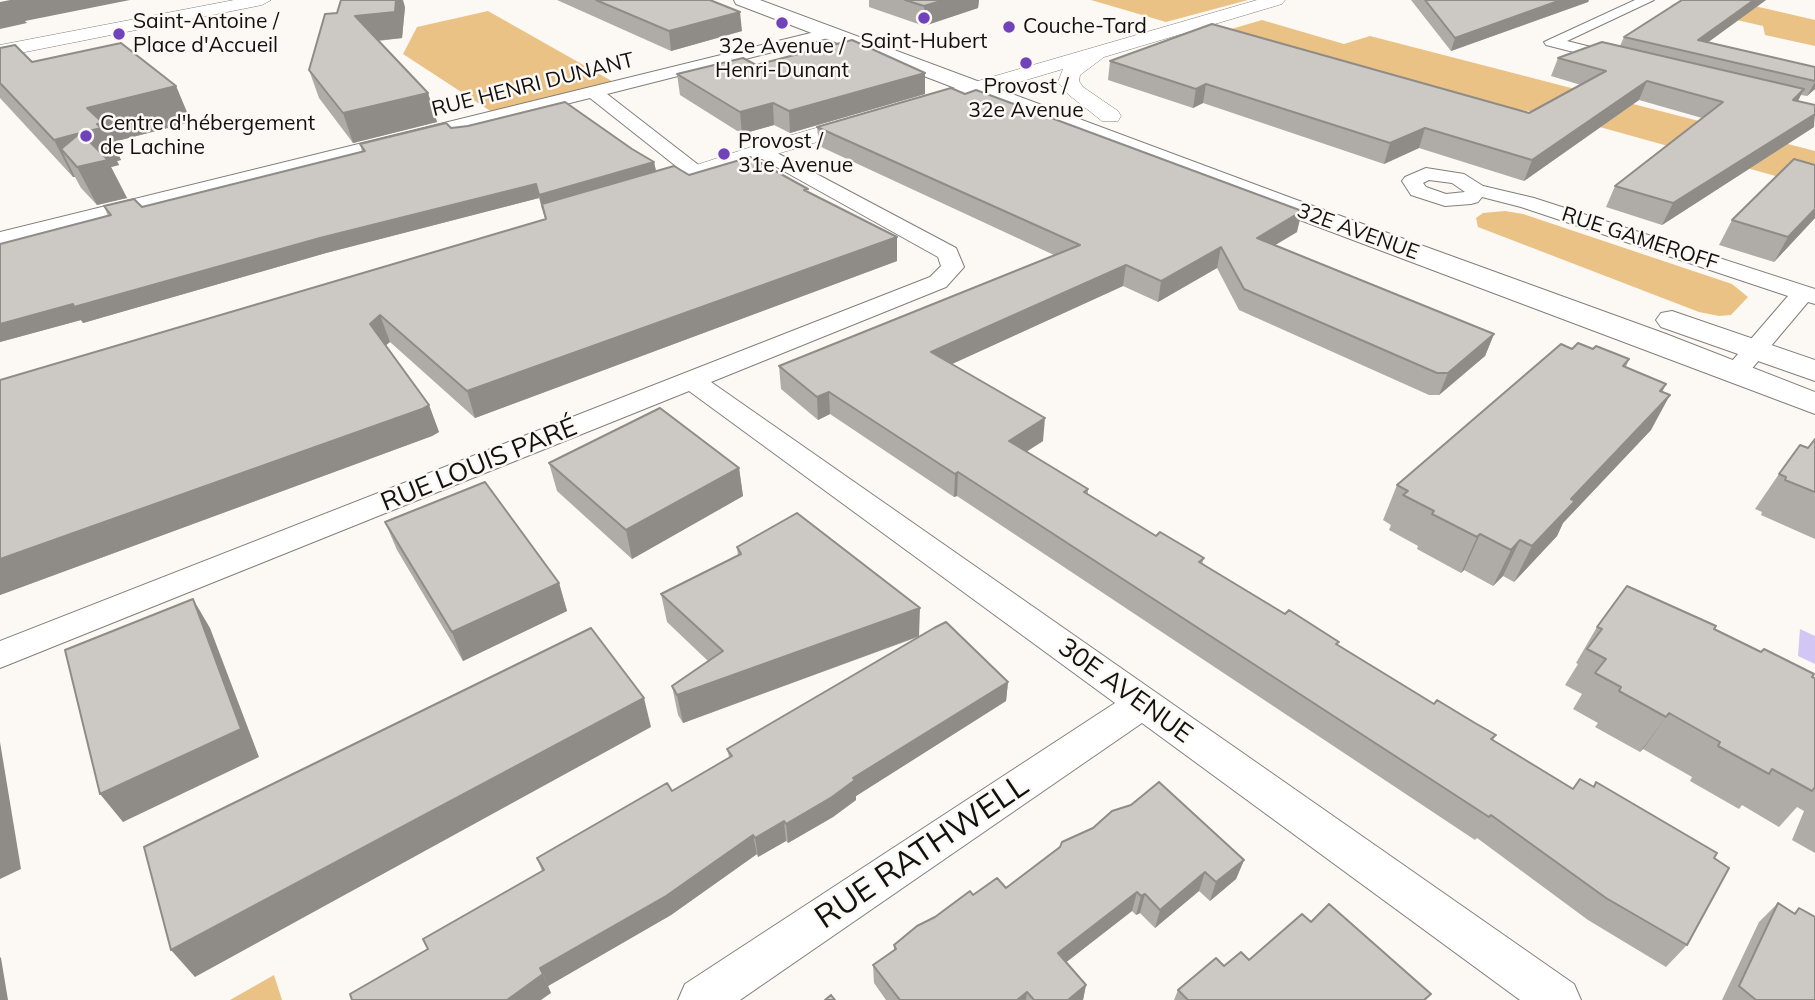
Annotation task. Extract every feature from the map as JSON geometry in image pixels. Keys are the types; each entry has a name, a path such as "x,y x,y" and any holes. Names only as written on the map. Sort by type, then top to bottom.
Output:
{"main road":[{"name":"32E AVENUE","path":"743,0 975,88 1745,361 1815,371"},
{"path":"790,0 1238,162"},
{"name":"32E AVENUE","path":"1289,181 1745,361 1815,404"}],"street":[{"path":"0,51 262,0"},
{"path":"645,189 698,174 762,151 1276,0"},
{"path":"1644,64 1552,42 1647,0"},
{"name":"RUE HENRI DUNANT","path":"0,239 831,33"},
{"path":"1098,53 1071,72 1068,82 1110,116"},
{"path":"595,93 698,174"},
{"name":"RUE LOUIS PARÉ","path":"0,655 938,282 953,267 948,253 762,151"},
{"name":"RUE GAMEROFF","path":"1476,190 1527,202 1809,295 1745,361"},
{"name":"30E AVENUE","path":"692,381 1558,1000"},
{"name":"RUE RATHWELL","path":"701,1000 1143,704"}],"shaded area":[{"path":"1091,0 1248,0 1166,22"},
{"path":"1685,0 1729,0 1815,20 1815,46 1765,35 1763,26 1671,5"},
{"path":"488,11 617,84 495,114 403,54 417,27"},
{"path":"1262,20 1344,44 1370,36 1815,151 1815,187 1546,112 1448,106 1204,37"},
{"path":"1505,211 1523,214 1732,284 1748,297 1731,315 1719,316 1699,312 1478,227 1476,218 1483,213"},
{"path":"1800,629 1815,636 1815,664 1798,656"},
{"path":"274,975 282,1000 230,1000"}],"building":[{"path":"341,0 396,0 395,12 355,16 428,93 343,113 309,70 325,14 337,13"},
{"path":"596,0 710,0 740,12 669,31"},
{"path":"905,0 944,0 924,6"},
{"path":"1425,0 1561,0 1455,38"},
{"path":"1682,0 1754,0 1698,40 1815,67 1815,81 1624,37"},
{"path":"1212,24 1529,113 1606,71 1558,58 1602,42 1804,89 1793,100 1815,105 1815,114 1673,203 1615,186 1723,102 1647,81 1532,160 1425,128 1390,143 1206,84 1196,89 1110,61"},
{"path":"852,40 925,73 789,111 773,103 740,112 677,74 743,58 756,65"},
{"path":"121,43 176,86 87,108 103,123 97,124 101,128 81,133 108,160 77,167 61,149 80,133 54,140 0,83 0,48 15,45 32,62"},
{"path":"951,88 965,94 976,90 1302,211 1257,238 1494,334 1448,373 1437,373 1244,289 1221,247 1161,281 1126,265 931,352 1045,418 1009,441 1088,489 1084,492 1156,536 1160,532 1204,558 1199,562 1285,614 1289,610 1339,642 1336,644 1434,704 1437,700 1496,735 1491,739 1573,789 1580,779 1594,787 1596,782 1717,853 1714,858 1729,868 1687,945 1606,898 1491,815 1489,817 958,472 955,474 829,392 817,397 779,366 1080,245 817,127"},
{"path":"565,102 654,162 539,195 536,184 320,238 74,307 73,304 0,324 0,244 111,215 104,206 134,199 142,207 365,151 360,144 446,123 451,128 468,126"},
{"path":"750,157 808,189 804,190 897,237 467,391 380,315 370,324 429,405 0,559 0,380 546,219 542,204 674,166 689,175"},
{"path":"1794,159 1815,165 1815,209 1788,237 1732,220"},
{"path":"1578,343 1593,349 1596,346 1629,359 1623,366 1666,384 1660,391 1670,395 1571,499 1575,501 1532,546 1520,540 1511,550 1480,534 1477,537 1432,514 1434,511 1403,495 1408,491 1397,485 1561,344 1572,349"},
{"path":"660,408 739,468 626,530 549,463"},
{"path":"1815,439 1815,492 1785,480 1786,477 1779,474 1800,445 1808,448"},
{"path":"485,482 559,583 452,632 385,522"},
{"path":"797,513 920,608 677,695 672,686 723,651 661,594 741,554 737,547"},
{"path":"1627,586 1716,626 1714,629 1761,652 1764,649 1814,674 1815,787 1812,791 1772,769 1769,774 1718,746 1720,742 1669,713 1666,717 1619,691 1621,687 1595,673 1606,659 1587,649 1602,629 1597,627"},
{"path":"193,599 241,729 100,794 65,650"},
{"path":"946,622 1008,682 853,778 855,780 832,797 786,824 784,821 755,838 753,835 666,896 540,968 543,974 507,1000 352,1000 350,994 428,949 423,939 544,870 537,858 667,783 672,791 732,756 727,749"},
{"path":"591,628 644,698 171,950 144,847"},
{"path":"1159,782 1244,860 1216,882 1205,872 1160,910 1145,894 1141,896 1137,892 1058,953 1086,985 1068,1000 1034,1000 1027,992 1017,1000 900,1000 873,965 896,949 894,945 917,926 935,917 970,891 973,895 997,878 1006,888 1060,847 1062,842 1093,828 1112,811 1131,805"},
{"path":"1778,903 1795,914 1799,908 1815,917 1815,1000 1756,1000 1739,986"},
{"path":"1329,904 1431,994 1424,1000 1188,1000 1178,990 1216,958 1224,966 1241,952 1249,960 1302,914 1311,922"}],"place":[{"name":"Saint-Hubert","path":"924,18"},
{"name":"32e Avenue / Henri-Dunant","path":"782,23"},
{"name":"Couche-Tard","path":"1009,27"},
{"name":"Saint-Antoine / Place d'Accueil","path":"119,34"},
{"name":"Provost / 32e Avenue","path":"1026,63"},
{"name":"Centre d'hébergement de Lachine","path":"86,136"},
{"name":"Provost / 31e Avenue","path":"724,154"}]}
